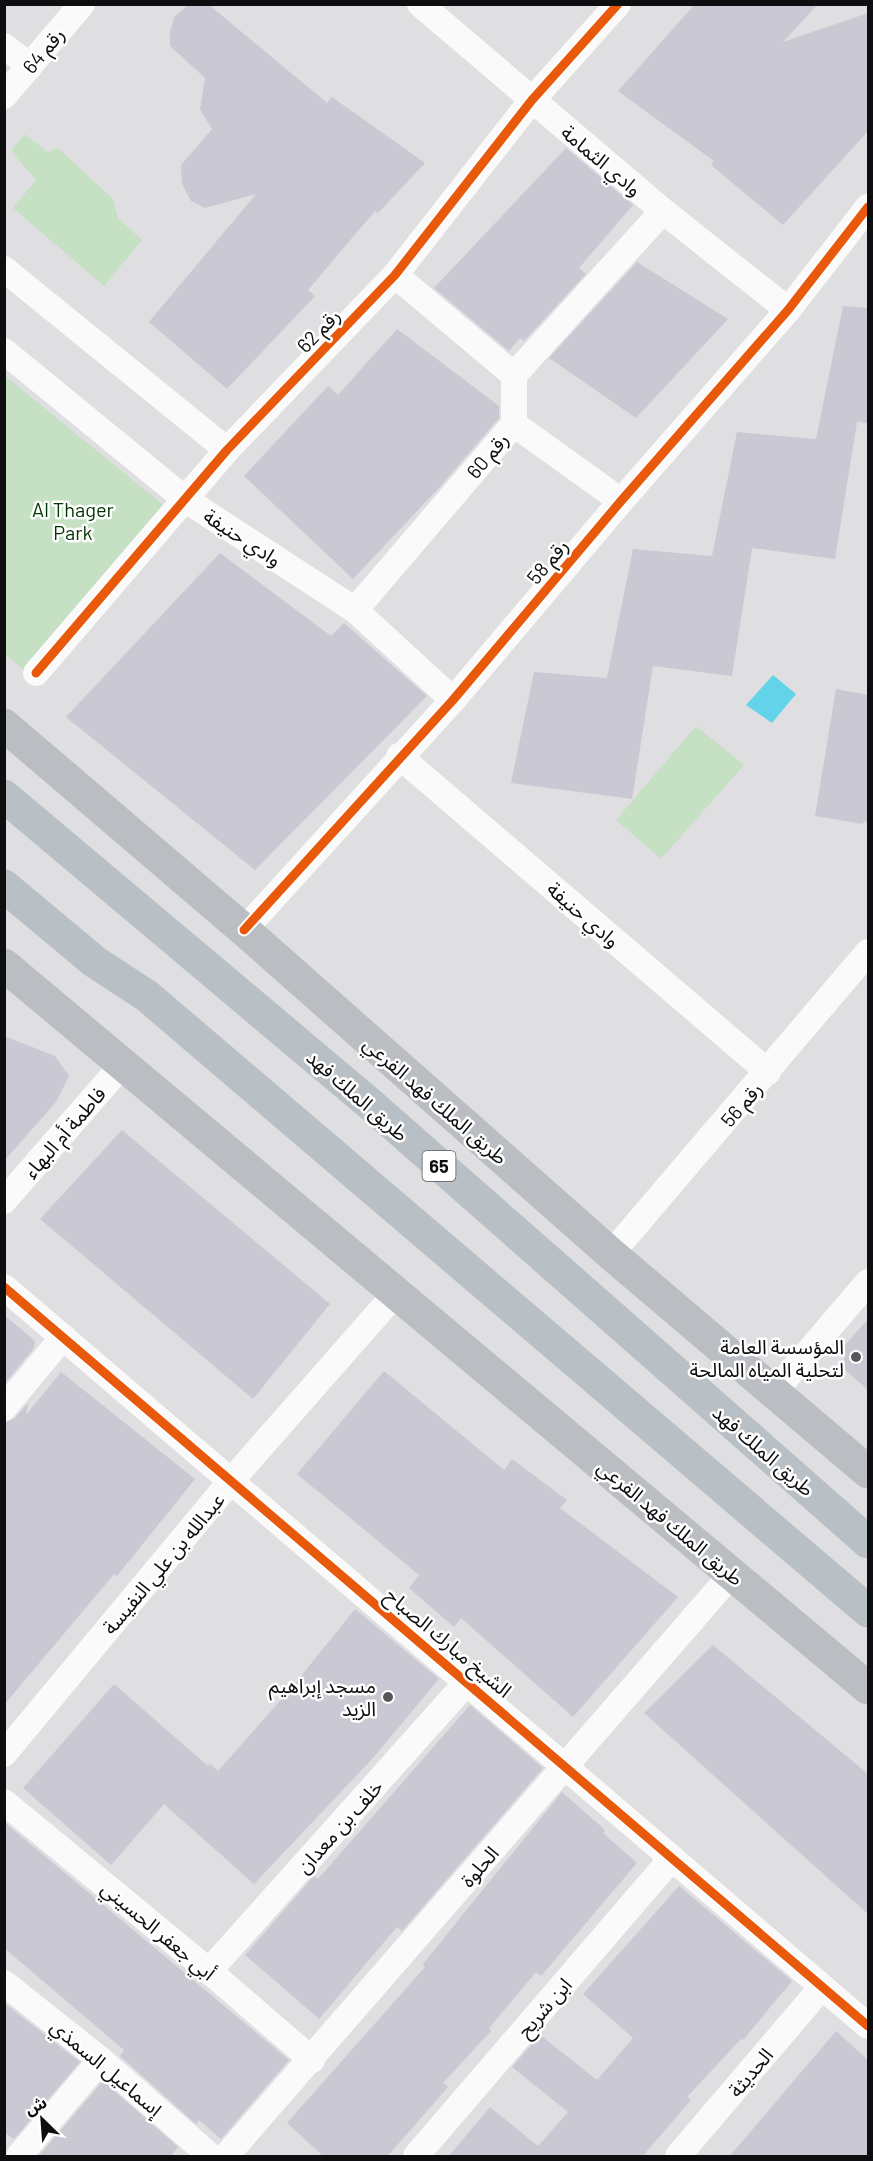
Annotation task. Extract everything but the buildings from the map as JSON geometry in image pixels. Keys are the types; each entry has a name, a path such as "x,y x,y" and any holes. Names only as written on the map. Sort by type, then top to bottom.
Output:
{"highway":[{"name":"طريق الملك فهد","path":"4,788 17,806 370,1104 868,1542"},
{"path":"4,886 95,962 147,996 868,1611"},
{"path":"4,917 95,962"}],"main road":[{"name":"طريق الملك فهد الفرعي","path":"4,725 244,930 610,1254 868,1472"},
{"name":"طريق الملك فهد الفرعي","path":"4,965 868,1688"}],"street":[{"name":"رقم 64","path":"4,96 82,4"},
{"name":"وادي الثمامة","path":"420,4 663,211 788,310"},
{"name":"رقم 62","path":"36,673 227,450 395,275 532,100 618,4"},
{"path":"4,46 30,66"},
{"name":"رقم 58","path":"244,930 399,756 453,700 621,501 788,310 868,207"},
{"path":"395,275 514,375 663,211"},
{"path":"4,269 227,450"},
{"name":"وادي حنيفة","path":"4,351 186,500 355,610 453,700"},
{"name":"رقم 60","path":"355,610 514,424 514,375"},
{"path":"514,424 621,501"},
{"name":"وادي حنيفة","path":"399,756 768,1072"},
{"name":"رقم 56","path":"610,1254 768,1072 868,952"},
{"name":"فاطمة أم البهاء","path":"4,1201 123,1064"},
{"path":"774,1392 868,1282"},
{"name":"الشيخ مبارك الصباح","path":"4,1287 208,1458 230,1482 468,1681 868,2025"},
{"name":"عبدالله بن علي النفيسة","path":"4,1754 230,1482 396,1293"},
{"path":"4,1408 63,1337"},
{"name":"الحلوة","path":"214,2156 312,2060 732,1574"},
{"name":"خلف بن معدان","path":"209,1971 468,1681"},
{"name":"أبي جعفر الحسيني","path":"4,1802 209,1971 312,2060"},
{"name":"ابن شريح","path":"416,2157 672,1858"},
{"name":"إسماعيل السمذي","path":"4,1983 101,2060 214,2156"},
{"name":"الحديثة","path":"678,2157 822,1987"},
{"path":"19,2157 101,2060"}],"green space":[{"path":"24,134 48,152 58,148 113,199 118,218 142,240 104,286 13,208 36,180 11,151"},
{"name":"Al Thager Park","path":"4,375 172,512 28,674 5,654"},
{"path":"696,726 744,765 661,859 616,820"}],"water":[{"path":"773,675 796,694 772,723 746,705"}],"cycle path":[{"path":"36,673 227,450 395,275 532,100 618,4"},
{"path":"244,930 453,700 621,501 788,310 868,207"},
{"path":"4,1287 868,2026"}],"place":[{"name":"المؤسسة العامة لتحلية المياه المالحة","path":"856,1357"},
{"name":"مسجد إبراهيم الزيد","path":"388,1697"}]}
